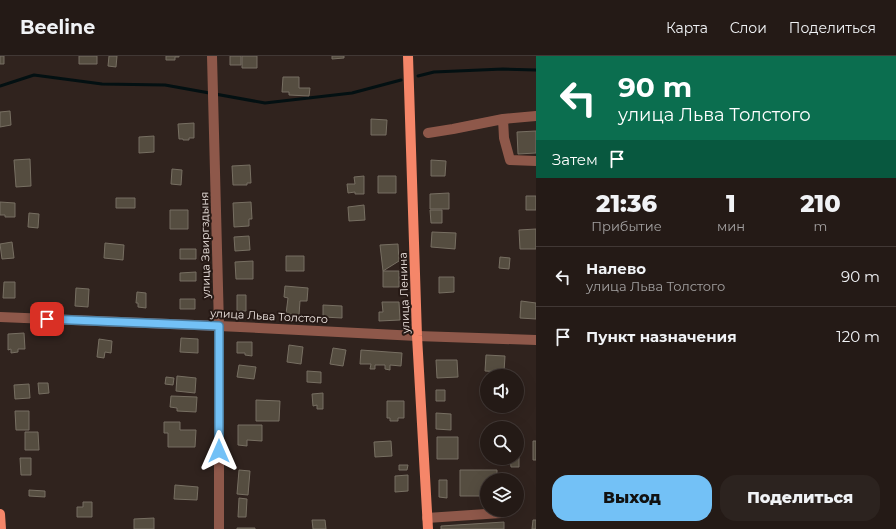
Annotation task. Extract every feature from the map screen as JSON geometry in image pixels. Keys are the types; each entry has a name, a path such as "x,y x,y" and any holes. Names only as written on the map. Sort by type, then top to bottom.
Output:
{"main road":[{"name":"улица Ленина","path":"408,56 417,336 428,529"},
{"path":"0,514 1,529"}],"street":[{"name":"улица Звиргздыня","path":"212,56 219,326 219,529"},
{"path":"428,133 536,116"},
{"path":"503,120 504,138 510,160 536,161"},
{"name":"улица Льва Толстого","path":"0,317 536,340"},
{"path":"428,518 480,514"}],"building":[{"path":"0,56 4,56 4,64 0,64"},
{"path":"79,56 97,56 97,64 79,64"},
{"path":"109,56 117,56 116,67 108,66"},
{"path":"166,56 179,57 175,57 175,60 166,60"},
{"path":"230,56 241,56 241,65 230,65"},
{"path":"242,56 257,56 257,68 242,68"},
{"path":"332,56 344,56 344,58 332,59"},
{"path":"283,77 299,77 299,88 310,88 309,96 289,95 289,92 282,92"},
{"path":"10,111 11,125 0,127 0,112"},
{"path":"371,119 387,120 386,135 371,135"},
{"path":"194,123 194,138 189,138 189,140 179,139 178,124"},
{"path":"536,131 536,153 518,154 517,132"},
{"path":"154,136 154,152 139,153 139,137"},
{"path":"30,159 31,186 16,187 14,160"},
{"path":"431,160 446,161 445,176 431,176"},
{"path":"250,165 251,183 247,183 247,185 233,185 232,166"},
{"path":"172,169 182,170 181,185 171,184"},
{"path":"364,176 364,194 355,194 355,192 348,193 347,184 355,184 354,177"},
{"path":"378,176 396,176 396,193 378,193"},
{"path":"449,193 449,209 430,209 430,194"},
{"path":"526,196 536,196 536,210 526,210"},
{"path":"116,198 135,198 135,208 116,208"},
{"path":"0,202 15,203 15,217 5,217 5,215 0,215"},
{"path":"251,202 252,219 249,219 249,226 234,227 233,203"},
{"path":"364,205 365,220 349,221 348,207"},
{"path":"170,210 188,210 188,229 170,229"},
{"path":"430,210 442,210 442,223 431,223"},
{"path":"29,213 39,214 38,228 28,227"},
{"path":"536,229 536,249 520,249 519,230"},
{"path":"432,232 456,233 455,249 431,247"},
{"path":"249,236 250,250 235,251 234,237"},
{"path":"12,242 14,258 2,259 0,244"},
{"path":"105,243 124,245 123,260 104,258"},
{"path":"398,244 399,261 383,271 380,245"},
{"path":"180,249 196,249 196,259 180,259"},
{"path":"286,256 304,256 304,271 286,271"},
{"path":"500,257 510,258 509,269 499,268"},
{"path":"253,261 253,279 236,279 235,262"},
{"path":"383,271 399,271 399,287 383,287"},
{"path":"196,272 196,281 180,281 180,273"},
{"path":"439,277 454,277 454,292 439,293"},
{"path":"4,282 15,282 15,298 3,298"},
{"path":"285,286 308,288 307,301 300,301 299,315 286,314 288,298 284,297"},
{"path":"76,288 89,289 88,307 75,306"},
{"path":"137,292 146,293 146,308 138,307 138,303 136,303"},
{"path":"237,295 246,295 246,311 237,311"},
{"path":"180,299 195,299 195,309 180,309"},
{"path":"521,301 536,303 536,319 520,318"},
{"path":"382,302 399,302 400,320 379,321 379,312 383,312"},
{"path":"323,305 342,306 342,318 323,317"},
{"path":"24,333 25,349 18,349 18,352 11,353 11,349 8,350 8,334"},
{"path":"181,338 198,339 198,353 180,352"},
{"path":"99,339 112,341 111,353 105,352 104,358 97,357"},
{"path":"237,342 252,342 252,356 245,355 245,353 237,353"},
{"path":"289,345 303,347 301,364 287,362"},
{"path":"333,348 346,350 343,366 330,364"},
{"path":"361,350 402,353 401,366 390,365 390,370 385,369 385,365 375,365 375,369 370,369 371,364 360,364"},
{"path":"486,355 505,356 504,369 485,369"},
{"path":"436,360 457,360 458,377 437,378"},
{"path":"239,365 256,367 254,379 237,377"},
{"path":"307,371 321,372 321,383 307,382"},
{"path":"177,376 196,378 195,393 176,391"},
{"path":"166,377 174,378 173,385 165,384"},
{"path":"38,383 48,383 49,393 39,394"},
{"path":"29,384 30,398 15,399 14,385"},
{"path":"436,390 445,390 445,401 436,401"},
{"path":"323,393 323,409 317,409 317,405 313,406 312,394"},
{"path":"171,396 197,397 196,412 177,411 177,408 170,407"},
{"path":"256,400 280,401 279,421 256,421"},
{"path":"387,401 404,401 404,418 398,418 398,421 390,421 390,418 387,418"},
{"path":"15,411 29,411 29,430 16,430"},
{"path":"436,413 451,414 451,430 436,429"},
{"path":"164,422 180,422 180,430 196,430 195,447 168,447 168,433 164,433"},
{"path":"238,425 262,425 262,441 247,440 247,446 238,445"},
{"path":"25,432 38,432 39,450 25,450"},
{"path":"437,437 458,437 458,459 437,459"},
{"path":"391,441 392,456 375,457 374,442"},
{"path":"533,441 536,441 536,460 533,460"},
{"path":"20,458 31,458 31,475 21,475"},
{"path":"399,465 408,465 407,470 399,470"},
{"path":"511,465 519,465 519,467 511,467"},
{"path":"239,470 250,471 248,495 237,494"},
{"path":"460,470 497,470 497,473 480,473 480,496 460,496"},
{"path":"408,475 408,491 395,492 395,476"},
{"path":"439,480 447,480 447,498 439,497"},
{"path":"175,485 198,487 197,500 174,499"},
{"path":"29,490 45,491 45,497 29,496"},
{"path":"239,498 247,499 246,517 238,517"},
{"path":"83,502 92,502 92,517 77,517 77,507 83,507"},
{"path":"154,518 154,529 134,529 134,519"},
{"path":"312,520 325,520 326,529 313,529"},
{"path":"533,520 536,520 536,529 532,529"},
{"path":"504,522 504,529 441,529 441,526"},
{"path":"255,528 255,529 237,529"}],"waterway":[{"path":"418,76 434,72 503,69 536,70"},
{"path":"0,86 34,75 102,84 165,85 265,103 352,93 401,80"}],"route":[{"path":"47,319 219,326 219,451"}]}
